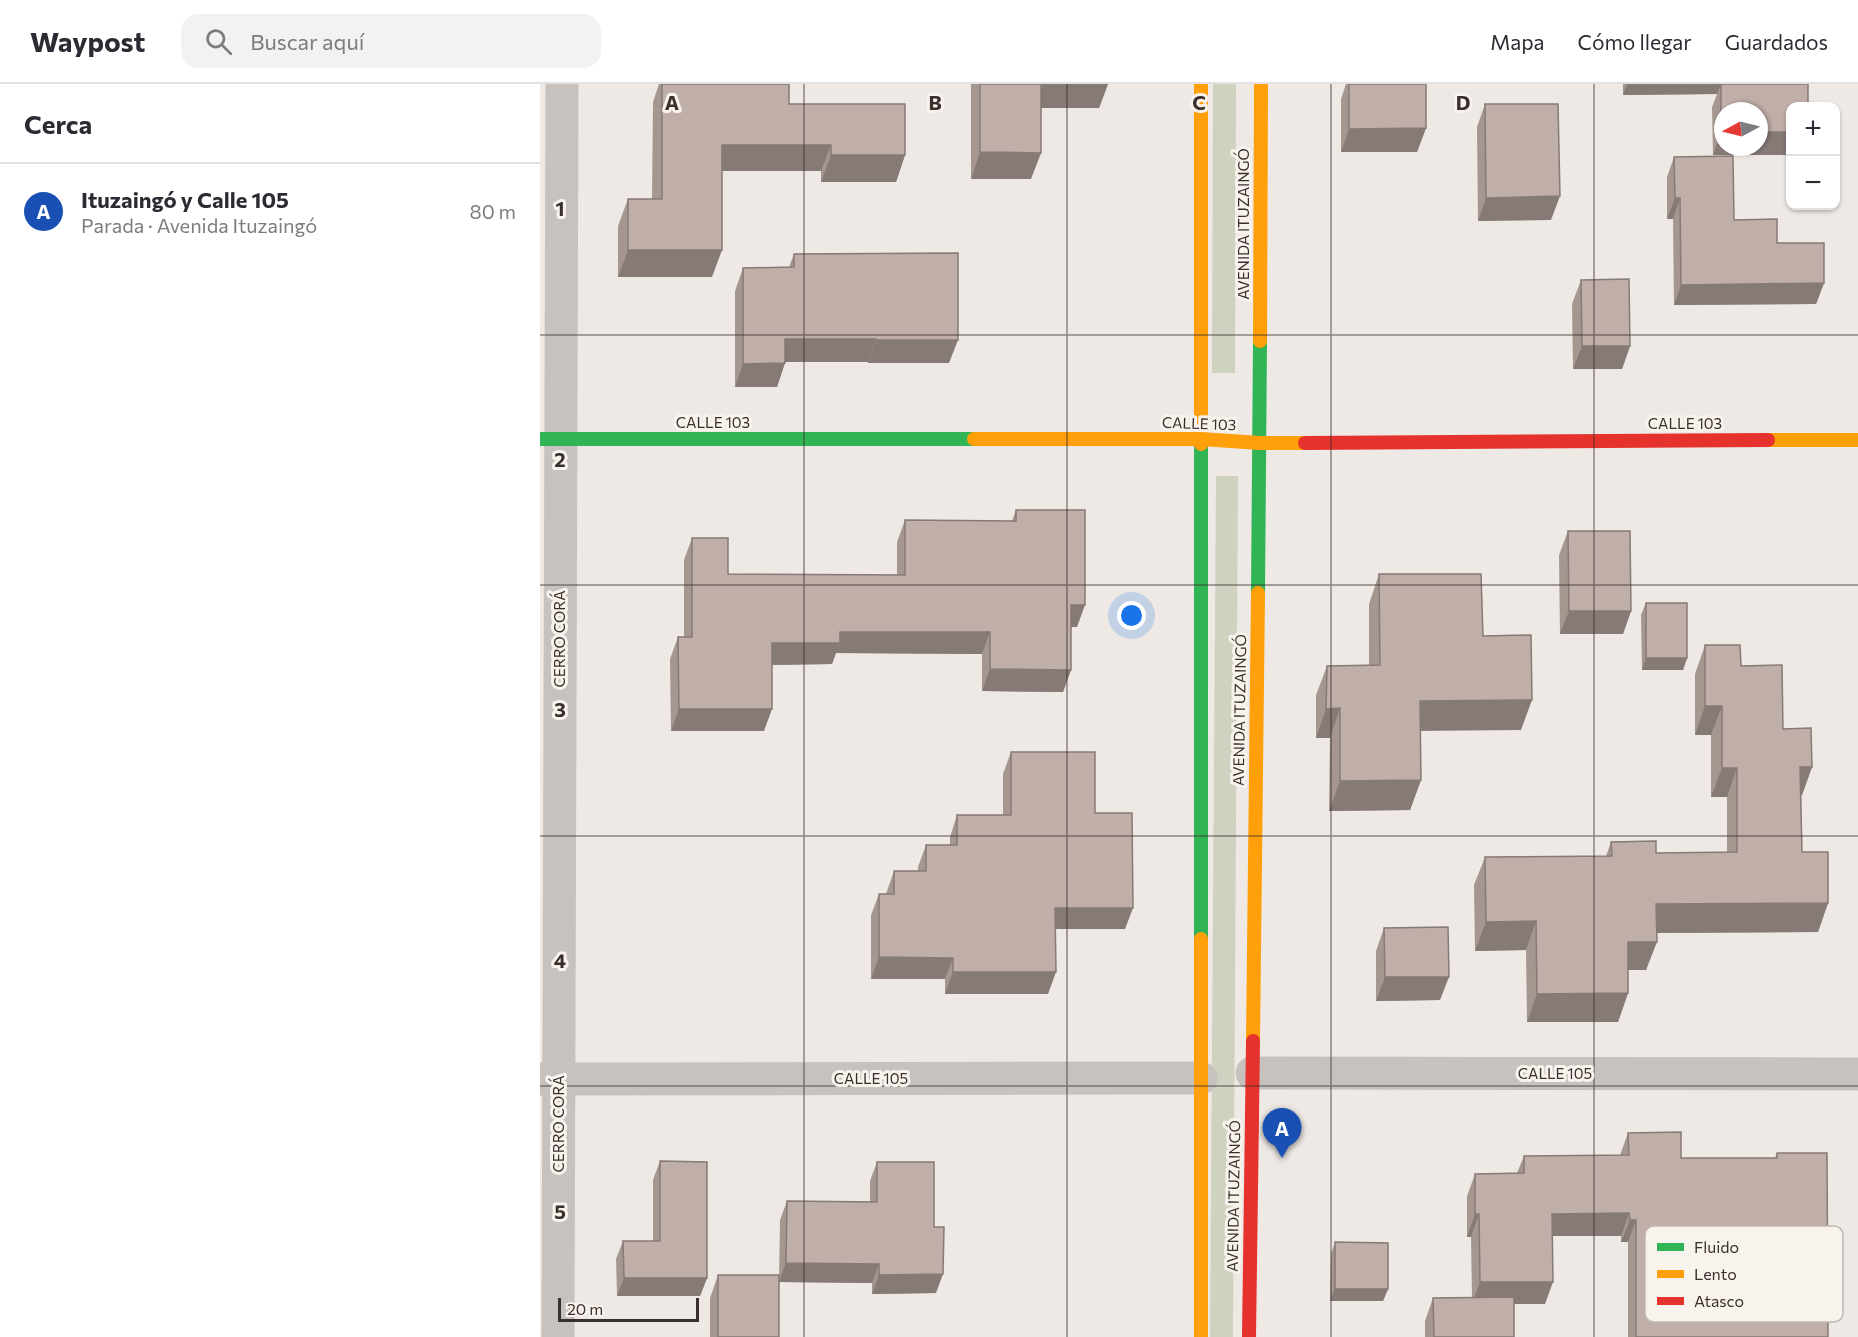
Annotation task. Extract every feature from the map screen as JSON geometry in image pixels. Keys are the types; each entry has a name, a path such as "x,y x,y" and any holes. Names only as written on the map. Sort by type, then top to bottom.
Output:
{"main road":[{"name":"AVENIDA ITUZAINGÓ","path":"1201,84 1202,1337"},
{"name":"AVENIDA ITUZAINGÓ","path":"1249,1337 1260,443 1261,84"},
{"name":"CALLE 103","path":"550,439 1201,440 1260,443 1858,440"}],"street":[{"name":"CERRO CORÁ","path":"558,1337 549,1079 550,439 562,84"},
{"name":"CALLE 105","path":"1252,1073 1858,1074"},
{"name":"CALLE 105","path":"549,1079 1201,1078"}],"green space":[{"path":"1213,84 1236,84 1235,373 1212,373"},
{"path":"1216,476 1238,476 1233,1337 1210,1337"}],"building":[{"path":"662,84 789,84 789,104 905,104 905,155 831,155 831,145 722,145 722,250 628,250 628,199 662,199"},
{"path":"980,84 1041,84 1041,153 980,152"},
{"path":"1349,84 1426,84 1426,128 1349,129"},
{"path":"1721,84 1808,84 1808,102 1786,102 1786,132 1768,132 1768,102 1721,102"},
{"path":"1485,104 1558,104 1560,196 1486,198"},
{"path":"1733,156 1734,220 1777,219 1777,243 1824,243 1824,283 1681,285 1680,198 1675,198 1674,157"},
{"path":"958,253 958,340 785,339 785,363 743,364 743,268 794,267 794,254"},
{"path":"1629,279 1630,346 1582,346 1581,280"},
{"path":"1016,510 1085,510 1085,605 1071,605 1071,670 990,669 990,632 840,632 840,643 772,643 772,709 679,709 678,637 692,637 692,538 728,538 728,574 905,575 905,520 1016,521"},
{"path":"1568,531 1630,531 1631,611 1569,611"},
{"path":"1379,574 1481,574 1483,636 1531,635 1532,700 1420,701 1421,780 1340,781 1340,708 1326,709 1327,666 1380,665"},
{"path":"1646,603 1687,603 1687,658 1646,658"},
{"path":"1705,645 1740,645 1741,666 1782,665 1783,729 1811,728 1812,767 1800,767 1802,852 1828,852 1828,903 1656,904 1657,942 1628,942 1628,993 1537,994 1536,921 1486,922 1485,857 1612,856 1611,842 1656,841 1656,853 1737,852 1737,768 1722,768 1722,706 1705,706"},
{"path":"1011,752 1095,752 1095,813 1132,813 1133,908 1055,908 1056,972 953,972 953,958 879,957 879,894 894,894 894,871 926,871 926,845 957,845 957,815 1011,815"},
{"path":"1448,927 1449,977 1385,977 1384,928"},
{"path":"1681,1132 1681,1158 1777,1158 1777,1153 1827,1153 1827,1226 1645,1226 1645,1322 1828,1322 1828,1337 1636,1337 1636,1220 1630,1220 1629,1213 1552,1214 1553,1282 1480,1282 1479,1214 1475,1214 1475,1174 1524,1173 1524,1156 1629,1155 1628,1133"},
{"path":"660,1161 707,1162 707,1278 624,1278 623,1241 660,1241"},
{"path":"877,1162 934,1162 934,1227 944,1227 943,1274 879,1275 879,1264 786,1263 787,1201 877,1202"},
{"path":"1335,1242 1388,1243 1388,1289 1335,1289"},
{"path":"718,1275 779,1275 779,1337 718,1337"},
{"path":"1514,1297 1514,1337 1434,1337 1433,1298"}],"traffic: fast":[{"path":"1258,593 1260,341"},
{"path":"540,439 974,439"},
{"path":"1201,444 1201,939"}],"traffic: slow":[{"path":"1201,84 1201,444"},
{"path":"1260,341 1261,84"},
{"path":"974,439 1201,439 1305,443"},
{"path":"1768,440 1858,440"},
{"path":"1253,1041 1258,593"},
{"path":"1201,939 1201,1337"}],"traffic: jam":[{"path":"1305,443 1768,440"},
{"path":"1249,1337 1253,1041"}],"place":[{"name":"Ituzaingó y Calle 105","path":"1282,1158"}]}
